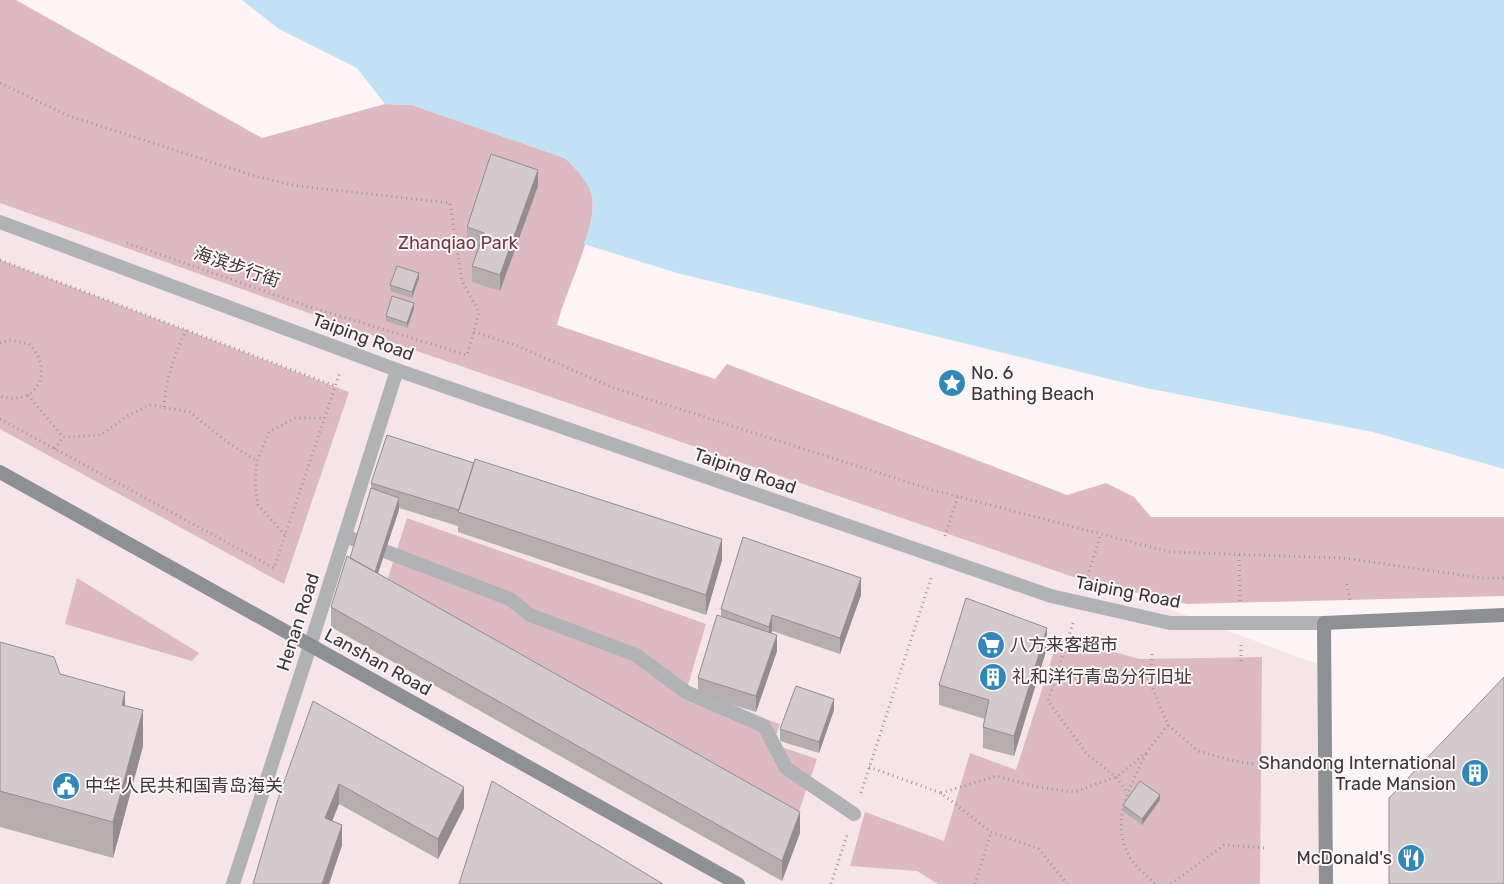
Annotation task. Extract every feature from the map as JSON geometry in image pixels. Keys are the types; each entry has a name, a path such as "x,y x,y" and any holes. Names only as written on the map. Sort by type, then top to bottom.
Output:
{"main road":[{"name":"Lanshan Road","path":"0,472 722,880 738,884"},
{"name":"Taiping Road","path":"1324,623 1504,615"},
{"path":"1324,623 1326,884"}],"street":[{"name":"Taiping Road","path":"0,222 397,370 1051,596 1170,623 1324,623"},
{"name":"Henan Road","path":"233,884 397,370"},
{"path":"345,536 510,599 530,615 636,655 686,692 764,726 786,768 854,814"}],"path":[{"path":"0,83 69,116 258,177 298,186 450,203 462,281 479,312 474,332 515,345 614,388 958,496 1170,552 1343,558 1482,578 1504,578"},
{"name":"海滨步行街","path":"121,241 307,306 467,355 474,332"},
{"path":"0,260 335,386 274,568 0,419"},
{"path":"164,407 166,382 186,330"},
{"path":"0,343 10,340 29,344 41,360 41,380 36,388 28,395 10,398 0,396"},
{"path":"28,395 63,437"},
{"path":"63,437 101,435 128,416 150,405 190,412 227,442 257,461"},
{"path":"285,536 258,505 255,483 257,461 269,432 295,418 324,418"},
{"path":"55,449 63,437"},
{"path":"938,557 958,496"},
{"path":"1087,576 1101,534"},
{"path":"1239,555 1240,600"},
{"path":"1347,584 1350,601"},
{"path":"831,884 927,590"},
{"path":"1069,637 1048,701 1087,754 1116,776 1127,792"},
{"path":"1152,654 1150,682 1168,725 1198,751 1234,761 1269,766"},
{"path":"1155,884 1129,857 1120,830 1121,812 1127,792 1146,753 1168,725"},
{"path":"941,793 996,776 1038,787 1074,792 1116,776 1146,753"},
{"path":"869,767 941,793 991,832 1039,849 1067,884"},
{"path":"975,884 991,832"},
{"path":"1171,884 1224,845 1268,848"}],"shaded area":[{"path":"0,158 357,307 1320,665 1334,884 0,884"}],"green space":[{"name":"Zhanqiao Park","path":"0,0 16,0 262,138 385,104 412,105 565,158 587,182 593,206 587,239 557,325 715,379 727,364 1067,495 1106,483 1134,497 1151,517 1504,517 1504,596 1187,604 1088,582 382,339 0,203"},
{"path":"0,260 349,392 284,584 0,429"},
{"path":"407,518 706,624 686,692 780,724 773,744 817,759 798,814 387,581"},
{"path":"77,578 199,653 192,661 65,624"},
{"path":"1059,636 1139,659 1262,657 1260,884 938,884 917,871 850,866 865,812 944,841 970,753 1016,770"}],"water":[{"path":"242,0 1504,0 1504,469 1373,432 1146,388 677,273 584,244 592,217 592,198 590,189 584,180 565,158 412,105 385,104 357,68 279,29"}],"building":[{"path":"491,154 538,170 500,275 472,266 484,233 467,227"},
{"path":"397,266 419,273 412,292 390,285"},
{"path":"392,296 414,303 407,323 386,316"},
{"path":"387,435 474,463 459,510 371,483"},
{"path":"475,459 722,539 706,595 458,512"},
{"path":"371,488 399,498 375,572 350,558"},
{"path":"743,537 861,578 840,638 772,615 769,627 721,609"},
{"path":"347,556 800,812 782,861 331,607"},
{"name":"礼和洋行青岛分行旧址","path":"966,598 1047,628 1014,736 983,727 989,700 939,685"},
{"path":"717,615 777,635 756,696 698,678"},
{"name":"中华人民共和国青岛海关","path":"0,642 54,657 60,674 125,692 122,705 143,710 113,822 0,791"},
{"name":"Shandong International Trade Mansion","path":"1504,677 1504,884 1389,884 1389,798"},
{"path":"796,686 834,699 819,742 780,729"},
{"path":"313,701 464,787 438,839 339,784 325,818 342,825 322,884 253,884 278,799"},
{"path":"492,781 663,884 459,884"},
{"path":"1140,781 1160,795 1142,819 1123,805"}],"place":[{"name":"No. 6 Bathing Beach","path":"952,383"},
{"name":"八方来客超市","path":"991,645"},
{"name":"礼和洋行青岛分行旧址","path":"993,677"},
{"name":"Shandong International Trade Mansion","path":"1475,773"},
{"name":"中华人民共和国青岛海关","path":"66,786"},
{"name":"McDonald's","path":"1411,858"}]}
